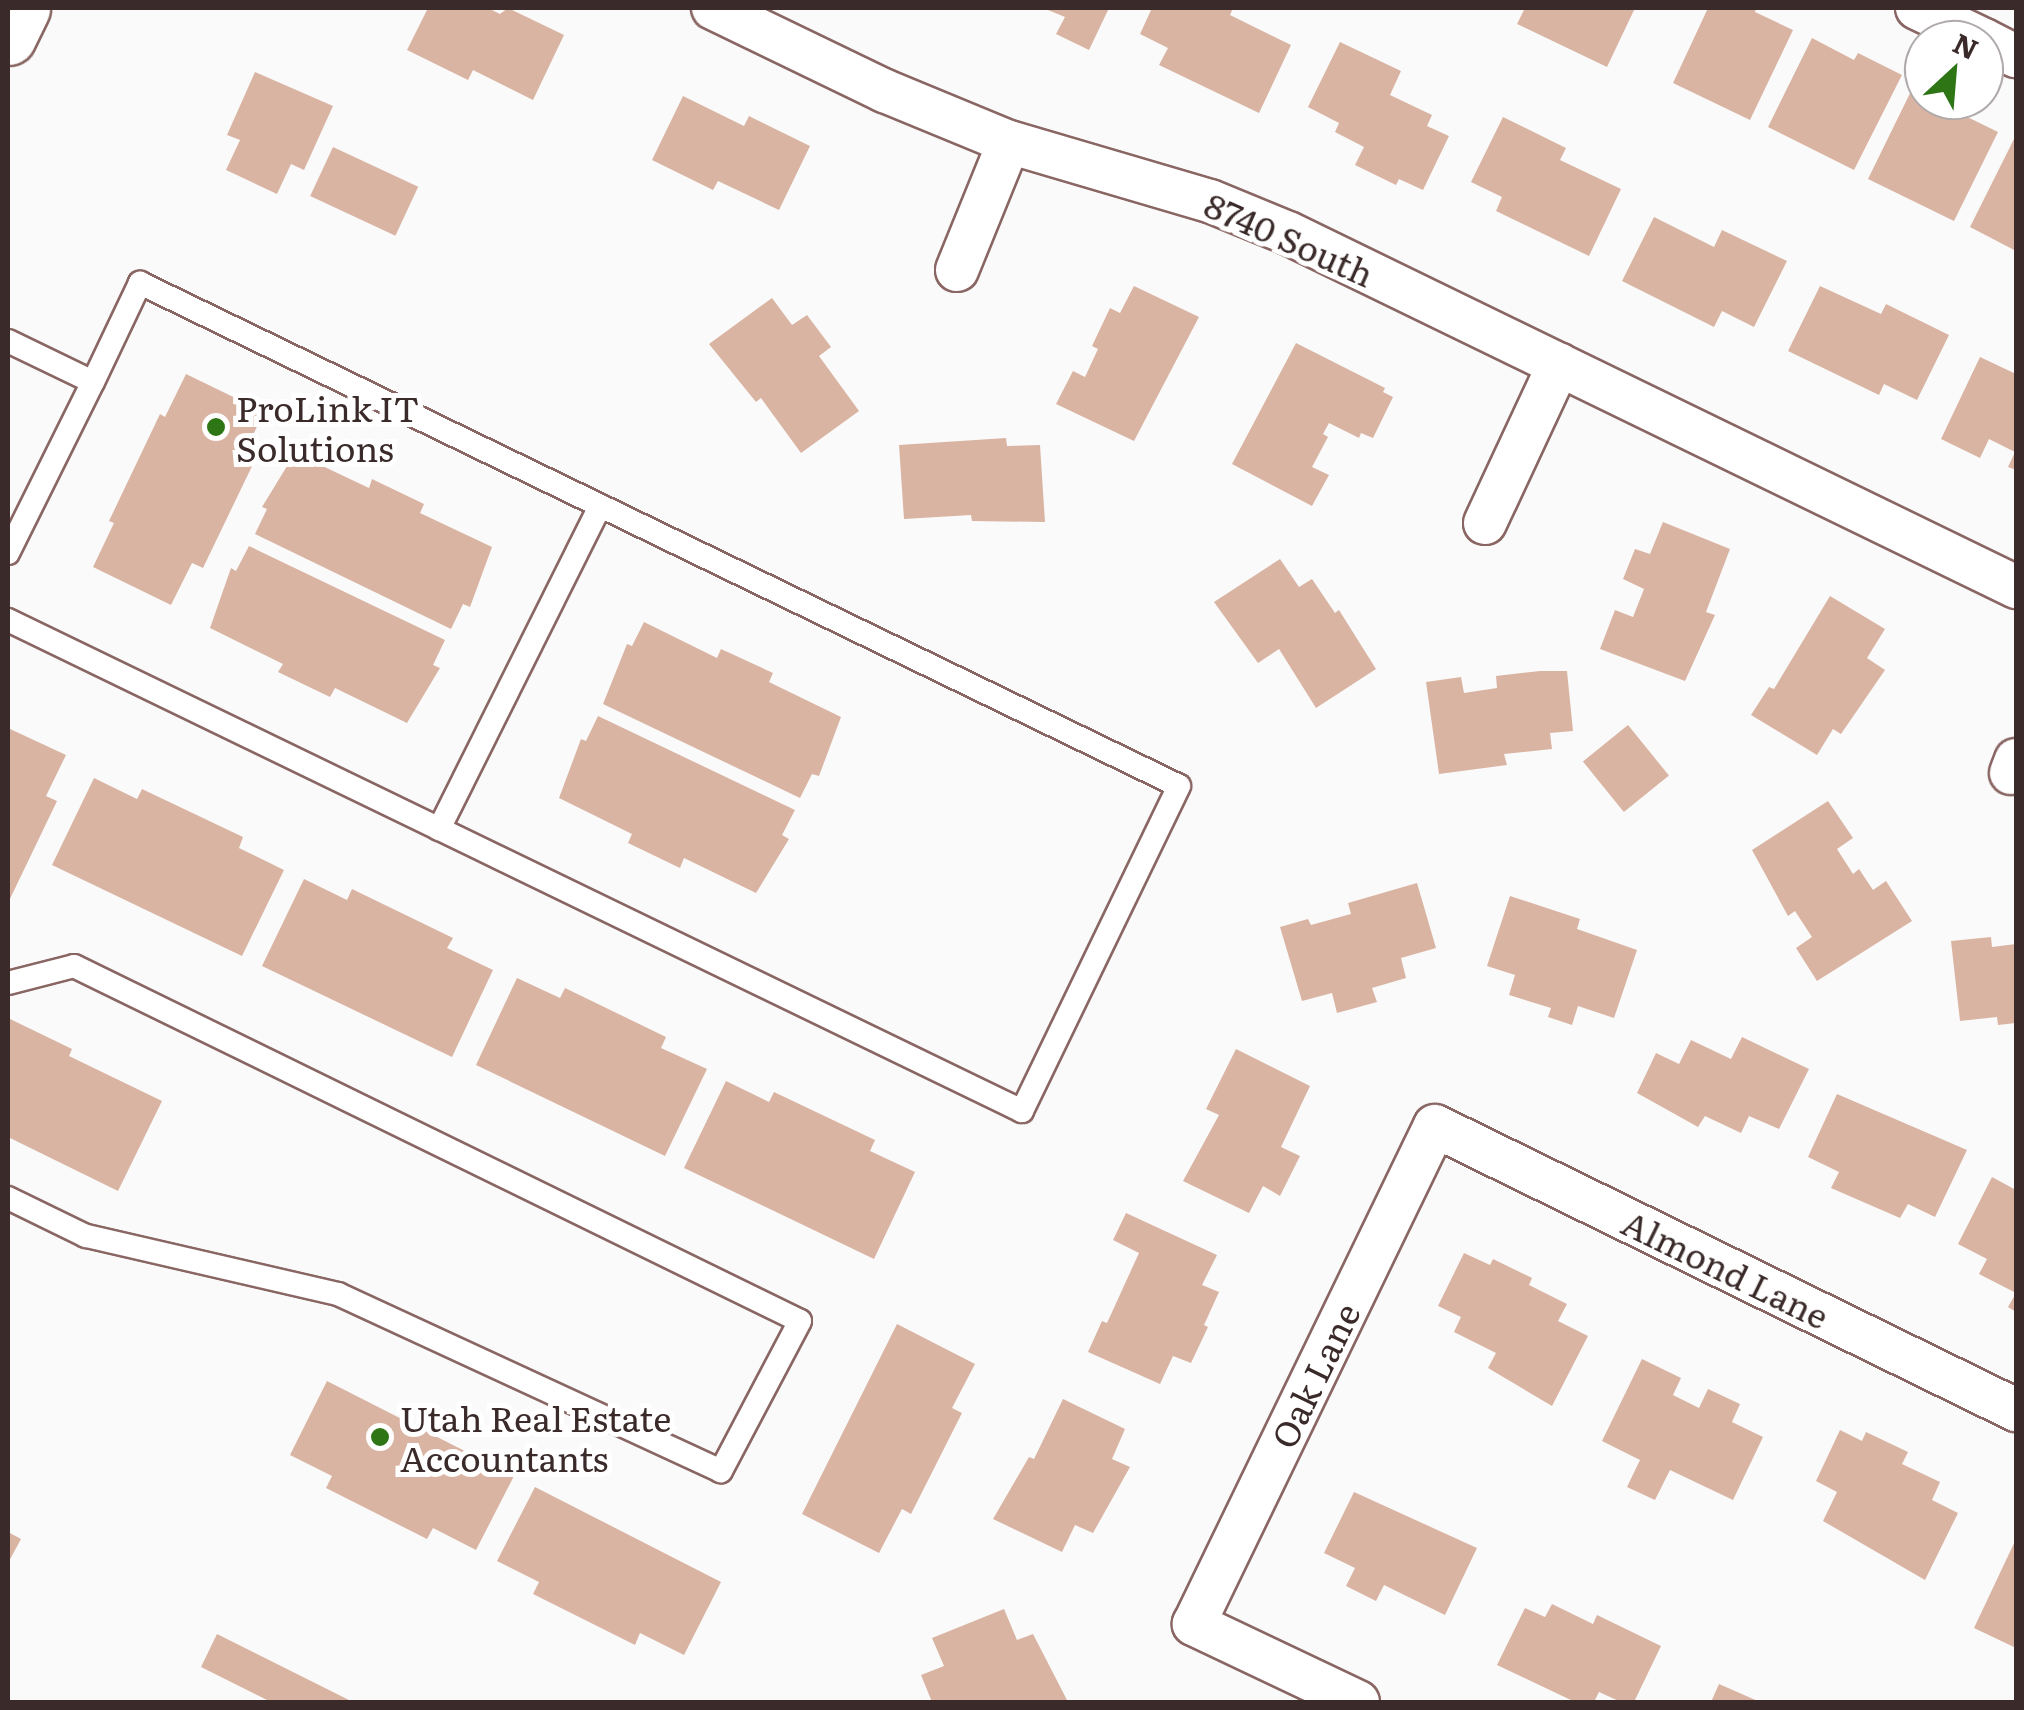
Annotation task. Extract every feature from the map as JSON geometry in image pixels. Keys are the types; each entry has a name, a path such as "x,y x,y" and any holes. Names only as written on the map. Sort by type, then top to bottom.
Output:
{"main road":[{"path":"8,37 22,8"}],"street":[{"name":"8740 South","path":"713,8 885,91 1008,142 1210,201 1288,233 2016,587"},
{"path":"1917,8 1942,20"},
{"path":"957,270 1008,142"},
{"path":"1485,523 1559,364"},
{"name":"Almond Lane","path":"1435,1126 2016,1410"},
{"name":"Oak Lane","path":"1358,1702 1194,1624 1435,1126"}],"lane":[{"path":"8,553 140,284 1179,786 1022,1111 8,620"},
{"path":"8,341 93,382"},
{"path":"440,829 600,506"},
{"path":"8,983 74,966 800,1321 721,1471 338,1294 86,1236 8,1198"}],"building":[{"path":"428,8 488,8 500,14 508,8 564,35 533,100 473,70 468,80 407,50"},
{"path":"1043,8 1109,8 1089,50 1056,34 1065,17"},
{"path":"1152,8 1233,8 1230,15 1291,45 1259,113 1159,65 1168,48 1140,34"},
{"path":"1525,8 1635,8 1607,67 1517,24"},
{"path":"1708,8 1756,8 1755,12 1793,30 1750,120 1673,83"},
{"path":"1812,38 1854,60 1858,53 1902,75 1854,170 1768,127"},
{"path":"1340,42 1401,71 1390,95 1432,115 1427,126 1449,136 1423,190 1399,179 1396,185 1355,165 1364,147 1335,132 1339,123 1308,107"},
{"path":"255,72 333,106 304,170 291,164 277,194 226,170 240,140 227,135"},
{"path":"683,96 744,126 749,116 810,146 779,210 718,181 713,190 652,160"},
{"path":"1904,106 1904,120 1973,120 1998,132 1954,221 1868,179"},
{"path":"1503,117 1566,148 1560,160 1621,189 1589,256 1496,211 1502,197 1471,182"},
{"path":"2016,140 2016,251 1970,227"},
{"path":"333,147 418,187 395,236 310,196"},
{"path":"1654,217 1714,247 1722,230 1787,261 1754,327 1722,311 1714,327 1622,281"},
{"path":"1134,286 1199,317 1134,441 1056,404 1073,371 1085,377 1098,349 1092,346 1110,308 1120,313"},
{"path":"1820,286 1881,314 1886,304 1949,335 1917,400 1884,384 1879,395 1788,351"},
{"path":"772,298 792,325 807,315 831,347 819,356 859,411 801,453 761,398 756,402 709,344"},
{"path":"1296,343 1385,388 1383,392 1393,397 1373,438 1361,433 1359,438 1329,423 1323,434 1328,437 1312,467 1329,475 1312,506 1232,464"},
{"path":"1980,357 2016,374 2016,470 2008,467 2015,452 1989,439 1980,458 1941,439"},
{"path":"186,374 264,412 243,456 254,462 203,568 192,563 171,605 93,567 114,523 109,521 160,414 165,417"},
{"path":"1006,438 1007,446 1040,445 1045,522 972,521 971,515 904,519 899,445"},
{"path":"295,453 369,488 372,479 424,504 420,513 492,547 470,607 463,604 451,629 255,534 267,509 262,507"},
{"path":"1663,522 1730,549 1706,612 1715,615 1685,681 1600,649 1615,610 1633,617 1644,589 1623,579 1635,549 1650,554"},
{"path":"249,546 445,640 433,665 440,668 407,723 335,688 330,697 278,672 283,664 210,628 231,568 236,571"},
{"path":"1280,559 1299,587 1312,579 1335,613 1339,610 1376,669 1316,708 1279,649 1258,663 1214,602"},
{"path":"1830,596 1885,629 1867,658 1885,670 1841,734 1833,729 1817,755 1751,715 1769,687 1774,689"},
{"path":"644,622 717,658 721,649 773,673 769,682 841,717 819,776 812,774 800,798 603,704 627,644 632,646"},
{"path":"1567,671 1573,731 1550,733 1552,749 1504,754 1507,765 1439,774 1426,682 1461,677 1464,693 1497,688 1496,676"},
{"path":"598,716 795,810 782,835 789,839 756,893 684,858 680,868 628,843 632,834 559,798 581,739 586,741"},
{"path":"1628,725 1669,776 1624,812 1583,762"},
{"path":"8,728 66,755 46,796 57,801 8,903"},
{"path":"94,778 137,799 142,789 243,837 239,848 284,870 242,956 52,865"},
{"path":"1828,801 1853,838 1837,849 1853,874 1859,869 1873,890 1886,881 1912,921 1817,981 1796,948 1812,937 1795,911 1788,916 1752,850"},
{"path":"304,879 347,900 352,889 453,938 447,948 493,970 452,1057 262,966"},
{"path":"1417,883 1436,948 1401,958 1406,978 1372,988 1377,1002 1337,1013 1332,993 1302,1001 1280,927 1308,919 1311,925 1351,914 1348,903"},
{"path":"1510,896 1580,919 1577,929 1637,950 1614,1018 1578,1006 1572,1025 1548,1017 1551,1008 1509,995 1515,975 1487,966"},
{"path":"1991,937 1992,947 2016,944 2016,1023 1998,1025 1997,1017 1960,1021 1951,941"},
{"path":"517,978 560,998 565,988 666,1037 661,1048 707,1069 665,1156 476,1065"},
{"path":"8,1018 72,1049 69,1056 162,1101 118,1191 8,1137"},
{"path":"1742,1037 1809,1069 1779,1129 1749,1116 1741,1133 1705,1116 1698,1127 1637,1093 1656,1053 1679,1064 1691,1040 1731,1059"},
{"path":"1236,1049 1310,1086 1281,1147 1300,1156 1280,1196 1263,1186 1249,1213 1183,1181 1219,1115 1206,1109"},
{"path":"726,1081 769,1102 774,1092 875,1140 870,1151 915,1172 874,1259 684,1168"},
{"path":"1837,1094 1967,1150 1935,1217 1908,1204 1900,1218 1831,1188 1839,1172 1808,1157"},
{"path":"1992,1177 2016,1190 2016,1293 1979,1274 1987,1259 1958,1244"},
{"path":"1126,1213 1217,1255 1202,1285 1219,1292 1204,1325 1208,1327 1191,1363 1173,1356 1160,1384 1088,1352 1102,1321 1107,1323 1139,1253 1113,1240"},
{"path":"1464,1253 1490,1265 1493,1259 1532,1278 1529,1285 1567,1304 1558,1321 1588,1336 1552,1406 1488,1368 1496,1353 1454,1332 1461,1317 1438,1306"},
{"path":"2016,1293 2016,1312 2008,1307"},
{"path":"897,1324 975,1364 952,1408 962,1413 911,1514 902,1509 879,1553 802,1514"},
{"path":"1642,1359 1681,1378 1673,1395 1699,1408 1708,1389 1740,1404 1732,1422 1763,1437 1733,1500 1670,1470 1655,1500 1627,1487 1640,1460 1602,1441"},
{"path":"327,1381 514,1476 476,1550 433,1528 427,1539 326,1488 332,1476 290,1455"},
{"path":"1063,1399 1125,1429 1112,1459 1130,1467 1093,1533 1075,1525 1062,1552 993,1519 1029,1457 1034,1459"},
{"path":"1840,1430 1862,1441 1866,1432 1908,1452 1902,1464 1940,1482 1932,1500 1958,1513 1925,1580 1823,1521 1837,1492 1816,1481"},
{"path":"535,1487 721,1582 684,1655 640,1633 635,1645 533,1594 539,1582 497,1561"},
{"path":"1354,1492 1477,1548 1445,1615 1384,1585 1376,1601 1346,1586 1355,1568 1324,1553"},
{"path":"8,1532 21,1539 8,1563"},
{"path":"2016,1539 2016,1648 1974,1628"},
{"path":"1552,1604 1593,1624 1597,1615 1661,1646 1634,1702 1621,1702 1599,1692 1594,1702 1575,1702 1497,1665 1525,1608 1545,1617"},
{"path":"1004,1609 1017,1640 1033,1634 1067,1700 932,1702 921,1675 944,1666 932,1638"},
{"path":"217,1634 353,1702 271,1702 201,1667"},
{"path":"1719,1684 1760,1702 1711,1702"}],"place":[{"name":"ProLink IT Solutions","path":"216,427"},
{"name":"Utah Real Estate Accountants","path":"380,1437"}]}
